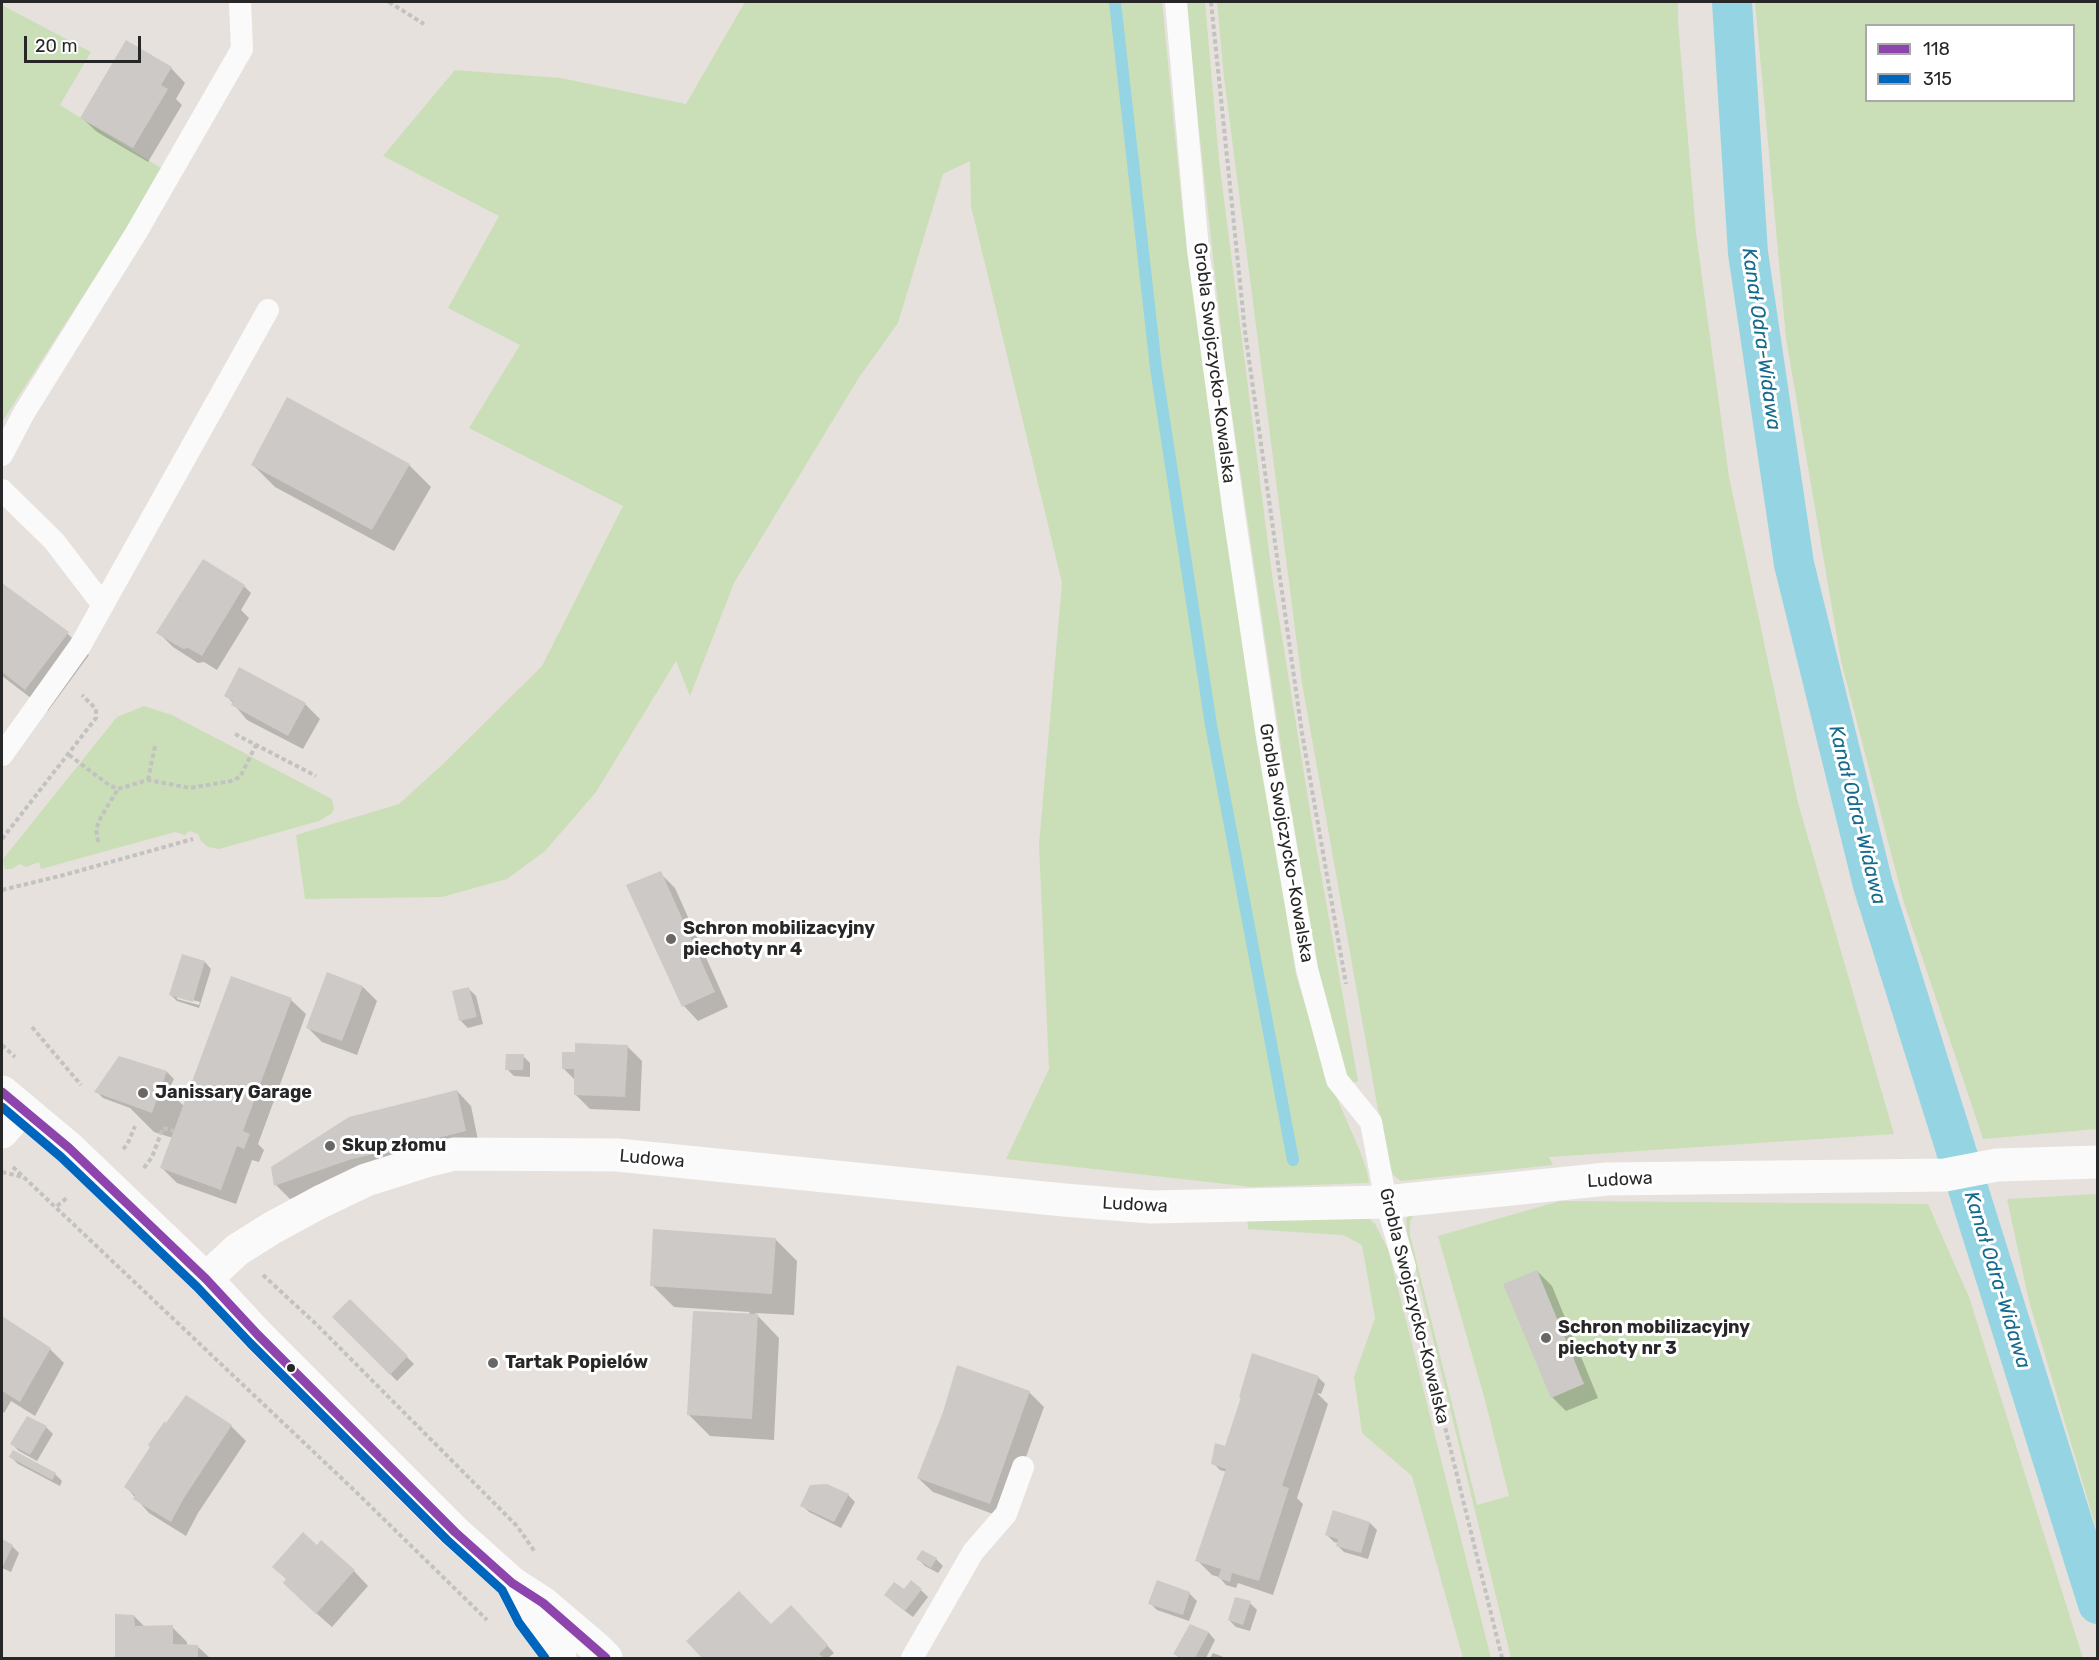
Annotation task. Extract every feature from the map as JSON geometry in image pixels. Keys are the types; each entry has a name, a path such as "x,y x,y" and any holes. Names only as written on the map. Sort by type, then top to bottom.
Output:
{"street":[{"path":"8,1111 96,1173 206,1279 258,1335 455,1532 512,1584 543,1604 606,1659"},
{"name":"Ludowa","path":"206,1279 237,1250 281,1222 366,1180 454,1154 617,1155 1150,1207 1386,1202 1608,1179 1945,1175 1996,1165 2097,1162"},
{"path":"512,1584 529,1617 560,1659"}],"lane":[{"path":"2,455 24,413 136,233 242,48 240,2"},
{"name":"Grobla Swojczycko-Kowalska","path":"1176,2 1198,250 1232,503 1267,737 1305,957 1337,1080 1371,1122 1386,1202 1405,1267"},
{"path":"2,755 80,646 268,310"},
{"path":"2,490 54,541 103,605"},
{"path":"912,1659 973,1552 1006,1514 1023,1467"}],"path":[{"path":"389,2 424,24"},
{"path":"1211,2 1245,331 1302,733 1347,987"},
{"path":"2,839 96,718 96,709 89,699 58,676"},
{"path":"235,734 316,777"},
{"path":"69,755 108,785 118,789 148,780 190,788 231,781 240,777 256,745"},
{"path":"148,780 155,746"},
{"path":"98,842 96,830 118,789"},
{"path":"2,890 193,839"},
{"path":"32,1027 81,1085"},
{"path":"2,1045 19,1060"},
{"path":"119,1153 127,1145 135,1126"},
{"path":"140,1173 153,1157 163,1128 174,1131"},
{"path":"2,1172 23,1177 57,1206 491,1624"},
{"path":"237,1250 316,1324 518,1526 537,1555"},
{"name":"Grobla Swojczycko-Kowalska","path":"1405,1267 1502,1659"}],"green space":[{"path":"745,2 1162,2 1183,216 1243,640 1296,975 1327,1075 1359,1149 1369,1183 1252,1187 1006,1159 1049,1069 1039,844 1062,583 971,206 970,161 943,174 898,323 858,379 734,583 690,696 676,661 596,792 545,851 507,879 442,897 305,899 296,835 399,804 542,666 623,506 469,428 520,345 448,308 499,216 383,156 455,70 561,78 686,104"},
{"path":"1185,2 1205,2 1219,160 1272,575 1313,829 1358,1081 1354,1083 1348,1082 1318,971 1283,760 1226,375"},
{"path":"1217,2 1678,2 1696,233 1729,477 1798,803 1894,1134 1549,1157 1553,1165 1401,1181 1393,1175 1386,1155 1302,683 1224,77"},
{"path":"1755,2 2097,2 2097,1129 1983,1139 1904,903 1841,661 1786,338"},
{"path":"2,5 91,52 60,105 164,170 2,422"},
{"path":"144,706 172,715 332,799 334,809 331,814 319,821 219,849 208,847 201,841 198,834 189,831 185,835 175,832 41,869 39,862 26,867 20,864 11,869 5,869 3,859 117,717"},
{"path":"2098,1194 2097,1531 2029,1301 2007,1199"},
{"path":"1560,1201 1928,1204 1969,1297 2083,1658 1511,1658 1407,1233 1406,1221 1409,1212 1414,1213 1410,1222 1410,1235 1477,1505 1509,1496 1485,1400 1438,1236"},
{"path":"1362,1211 1375,1224 1388,1249 1491,1658 1463,1658 1412,1476 1362,1433 1354,1377 1375,1318 1362,1245 1343,1235 1248,1229 1247,1215"}],"building":[{"path":"126,40 172,67 161,85 168,89 133,148 80,118"},
{"path":"287,397 410,464 372,530 251,465"},
{"path":"203,559 245,585 202,656 188,648 183,649 156,633"},
{"path":"2,583 69,632 25,690 2,672"},
{"path":"239,667 306,703 288,736 231,705 233,701 224,696"},
{"name":"Schron mobilizacyjny piechoty nr 4","path":"661,871 715,992 682,1007 626,885"},
{"path":"182,954 205,961 193,1002 169,995"},
{"path":"327,972 363,986 342,1041 306,1028"},
{"path":"231,976 292,998 243,1131 250,1134 244,1149 237,1146 221,1190 160,1168"},
{"path":"469,987 477,1017 459,1021 452,991"},
{"path":"575,1043 628,1045 625,1097 574,1095 574,1069 562,1069 562,1052 575,1052"},
{"path":"506,1054 524,1054 523,1070 505,1070"},
{"path":"119,1056 167,1071 152,1113 94,1092"},
{"path":"457,1090 466,1131 349,1160 274,1186 271,1167 349,1117"},
{"path":"653,1229 776,1238 772,1294 650,1286"},
{"name":"Schron mobilizacyjny piechoty nr 3","path":"1537,1270 1584,1384 1551,1398 1503,1284"},
{"path":"350,1299 408,1356 390,1375 332,1317"},
{"path":"693,1311 758,1314 752,1419 687,1415"},
{"path":"2,1316 51,1348 20,1402 2,1391"},
{"path":"1252,1353 1319,1376 1282,1486 1289,1488 1259,1581 1232,1573 1230,1582 1218,1578 1221,1569 1195,1561 1226,1469 1211,1464 1215,1443 1225,1446"},
{"path":"957,1365 1030,1391 990,1504 917,1478 943,1412"},
{"path":"186,1395 232,1425 171,1522 133,1499 135,1495 124,1487 150,1447 148,1445"},
{"path":"27,1416 47,1426 30,1455 10,1444"},
{"path":"13,1450 56,1473 52,1480 9,1457"},
{"path":"827,1484 849,1494 834,1522 800,1506 810,1485"},
{"path":"1333,1510 1370,1522 1361,1553 1336,1546 1338,1539 1325,1535"},
{"path":"303,1532 317,1545 321,1540 355,1570 316,1614 283,1583 286,1579 272,1567"},
{"path":"2,1539 13,1545 3,1566 2,1565"},
{"path":"922,1550 937,1558 931,1568 916,1559"},
{"path":"911,1580 922,1589 905,1611 884,1595 894,1582 904,1589"},
{"path":"1157,1580 1190,1592 1183,1615 1148,1604"},
{"path":"739,1591 771,1624 791,1605 828,1645 819,1654 824,1658 702,1658 686,1641"},
{"path":"1235,1597 1251,1601 1243,1625 1228,1620"},
{"path":"115,1614 134,1615 135,1626 173,1625 173,1644 198,1645 198,1658 115,1658"},
{"path":"1190,1624 1209,1632 1195,1658 1183,1658 1173,1654"}],"waterway":[{"path":"1115,2 1156,368 1211,725 1293,1160"},
{"name":"Kanał Odra-Widawa","path":"1732,2 1748,253 1794,564 1873,885 2098,1604"}],"transit line":[{"name":"118","path":"2,1092 69,1148 206,1279 258,1335 455,1532 512,1583 543,1603 606,1658"},
{"name":"315","path":"2,1107 61,1157 197,1287 447,1540 502,1590 519,1623 545,1658"}],"place":[{"name":"Schron mobilizacyjny piechoty nr 4","path":"671,939"},
{"name":"Janissary Garage","path":"143,1093"},
{"name":"Skup złomu","path":"330,1146"},
{"name":"Schron mobilizacyjny piechoty nr 3","path":"1546,1338"},
{"name":"Tartak Popielów","path":"493,1363"}]}
